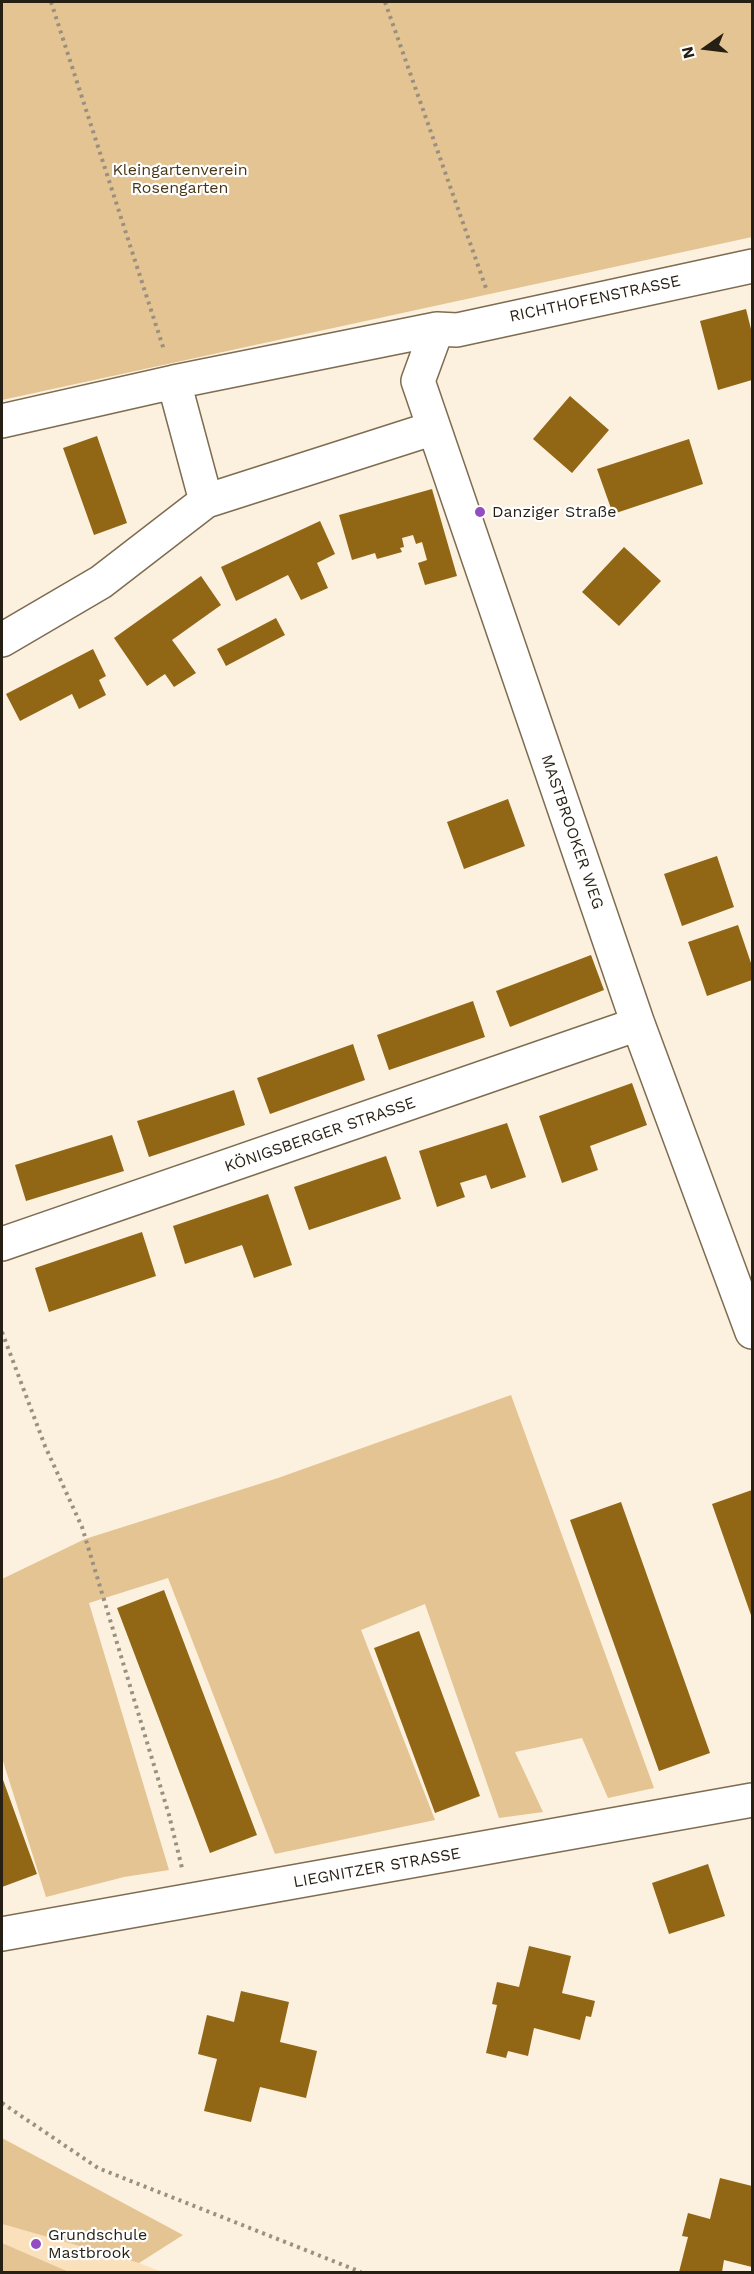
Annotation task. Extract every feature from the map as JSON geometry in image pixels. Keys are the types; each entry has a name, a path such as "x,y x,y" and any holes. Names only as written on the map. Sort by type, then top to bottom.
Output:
{"street":[{"name":"RICHTHOFENSTRASSE","path":"437,329 457,330 753,266"},
{"path":"2,421 174,382 437,329"},
{"name":"MASTBROOKER WEG","path":"437,329 418,381 638,1024 753,1332"},
{"path":"174,382 206,501"},
{"path":"2,640 101,582 206,501 434,428"},
{"name":"KÖNIGSBERGER STRASSE","path":"2,1244 638,1024"},
{"name":"LIEGNITZER STRASSE","path":"2,1934 753,1800"}],"path":[{"path":"51,2 174,382"},
{"path":"386,2 488,294 495,320"},
{"path":"2,1332 45,1446 82,1527 169,1815 190,1901"},
{"path":"2,2103 98,2168 361,2272"}],"shaded area":[{"name":"Grundschule Mastbrook","path":"2,2224 139,2263 162,2272 2,2272"}],"green space":[{"name":"Kleingartenverein Rosengarten","path":"2,2 752,2 752,237 2,400"},
{"path":"511,1395 654,1788 608,1798 582,1738 515,1752 543,1812 499,1818 425,1604 361,1630 435,1820 275,1854 168,1578 89,1603 169,1870 124,1877 46,1897 2,1758 2,1579 85,1539 278,1478"},
{"path":"2,2138 183,2235 139,2263 2,2224"},
{"path":"2,2243 69,2272 2,2272"}],"building":[{"path":"746,309 752,333 752,380 718,390 700,321"},
{"path":"570,396 609,430 572,473 533,439"},
{"path":"97,436 127,523 94,535 63,448"},
{"path":"689,439 703,484 613,514 597,469"},
{"path":"432,489 457,576 425,585 418,563 427,560 422,542 416,544 413,535 402,538 404,547 400,548 402,552 377,559 375,553 352,560 339,515"},
{"path":"320,521 335,554 317,563 328,588 301,600 288,575 236,601 221,567"},
{"path":"624,547 661,581 619,626 582,592"},
{"path":"201,576 221,605 172,640 196,673 174,687 165,674 147,686 114,638"},
{"path":"276,618 285,635 226,666 217,649"},
{"path":"93,649 106,676 99,680 106,695 79,709 72,694 20,721 6,694"},
{"path":"508,799 525,846 464,869 447,822"},
{"path":"717,856 734,907 682,926 664,874"},
{"path":"738,925 752,966 752,980 707,996 688,942"},
{"path":"591,955 604,990 510,1027 496,991"},
{"path":"473,1001 485,1037 389,1070 377,1035"},
{"path":"353,1044 365,1080 270,1114 257,1078"},
{"path":"632,1083 647,1125 590,1146 598,1170 562,1183 539,1116"},
{"path":"234,1090 245,1125 149,1157 137,1121"},
{"path":"507,1123 526,1177 491,1189 486,1175 460,1183 465,1197 437,1207 419,1151"},
{"path":"112,1135 124,1171 26,1201 15,1165"},
{"path":"386,1156 401,1199 309,1230 294,1187"},
{"path":"268,1194 292,1265 254,1278 242,1245 185,1264 173,1226"},
{"path":"142,1232 156,1276 49,1312 35,1268"},
{"path":"752,1490 752,1618 712,1504"},
{"path":"621,1502 710,1753 659,1771 570,1520"},
{"path":"164,1590 257,1835 210,1853 117,1608"},
{"path":"419,1631 480,1796 435,1813 374,1648"},
{"path":"2,1777 37,1874 2,1887"},
{"path":"708,1864 725,1916 669,1934 652,1883"},
{"path":"529,1946 571,1956 562,1993 595,2001 591,2017 586,2016 580,2040 534,2028 528,2056 508,2051 506,2058 486,2053 497,2005 492,2004 497,1982 519,1987"},
{"path":"241,1991 289,2002 280,2042 317,2051 306,2098 260,2087 251,2122 204,2111 217,2059 198,2054 207,2015 234,2022"},
{"path":"720,2178 752,2186 752,2267 724,2260 722,2272 679,2272 688,2237 682,2236 688,2213 710,2219"}],"place":[{"name":"Danziger Straße","path":"480,512"},
{"name":"Grundschule Mastbrook","path":"36,2244"}]}
